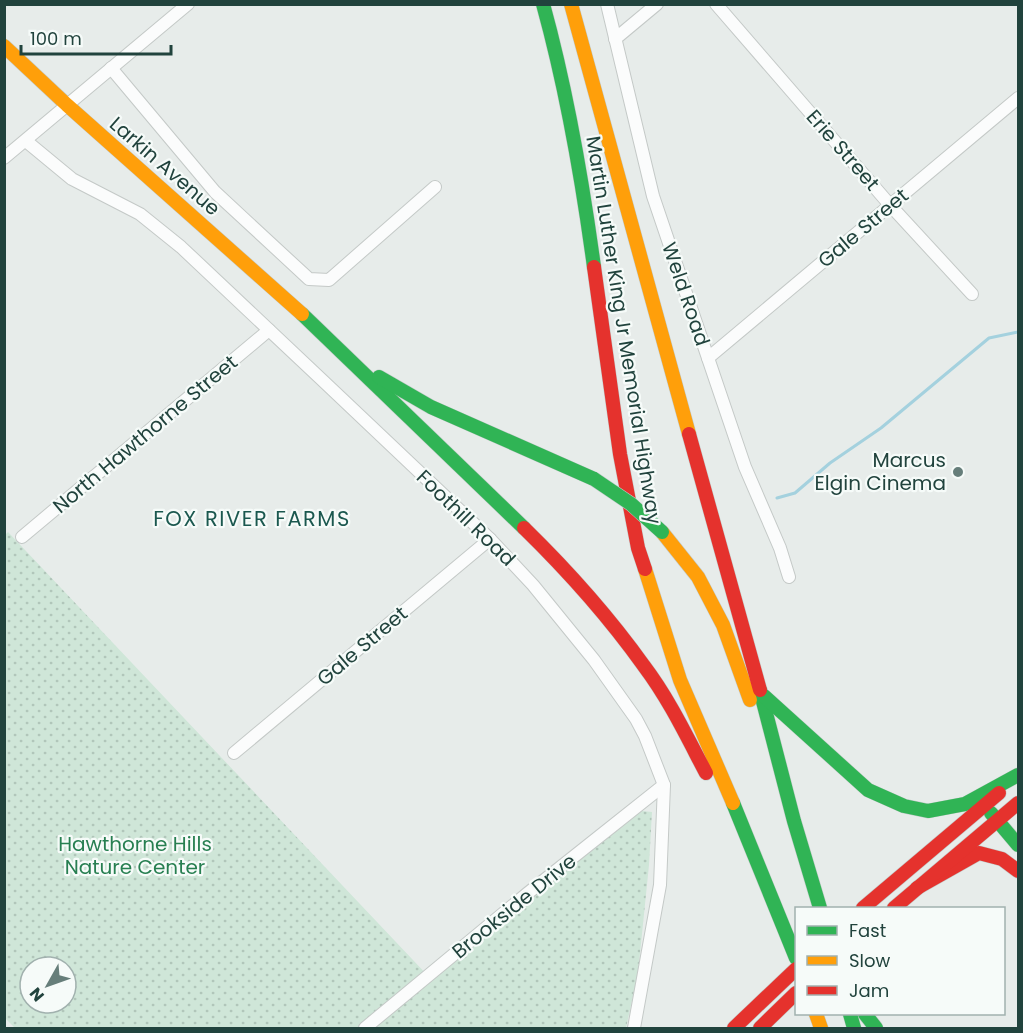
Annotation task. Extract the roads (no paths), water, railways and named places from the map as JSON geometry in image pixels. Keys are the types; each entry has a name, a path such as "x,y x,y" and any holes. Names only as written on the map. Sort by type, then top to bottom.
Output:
{"main road":[{"name":"Martin Luther King Jr Memorial Highway","path":"543,4 560,66 574,134 620,454 638,548 680,680 756,855 795,953"},
{"name":"Martin Luther King Jr Memorial Highway","path":"571,4 819,907"},
{"name":"Larkin Avenue","path":"4,46 302,314"},
{"path":"302,314 554,557 602,612 645,667 675,714 729,817 795,954"},
{"path":"302,314 364,366 394,387 437,411 594,479 630,504 662,532 698,577 723,625 794,821"},
{"path":"749,650 830,907"},
{"path":"764,696 868,789 904,806 928,812 965,804 1018,776"},
{"path":"865,907 1018,776"},
{"path":"896,907 1018,803"},
{"path":"984,805 1018,845"},
{"path":"917,888 979,853 1002,859 1018,871"},
{"path":"734,1029 795,970"},
{"path":"760,1029 795,994"},
{"path":"866,1015 876,1029"}],"street":[{"path":"4,158 188,4"},
{"name":"Weld Road","path":"607,4 653,196 745,467 780,548 789,577"},
{"path":"615,39 657,4"},
{"name":"Erie Street","path":"716,4 890,205 972,294"},
{"path":"111,68 214,192 309,279 329,279 435,187"},
{"name":"Gale Street","path":"708,358 1018,98"},
{"name":"Foothill Road","path":"26,141 72,179 140,214 181,247 490,539 553,608 618,693 645,736 664,785 660,885 634,1029"},
{"name":"North Hawthorne Street","path":"21,537 269,330"},
{"name":"Gale Street","path":"234,753 490,539"},
{"name":"Brookside Drive","path":"365,1029 528,893 664,785"}],"waterway":[{"path":"777,498 795,493 830,463 881,428 989,338 1018,332"}],"place":[{"name":"Marcus Elgin Cinema","path":"958,472"}],"district":[{"name":"FOX RIVER FARMS","path":"252,519"}],"park label":[{"name":"Hawthorne Hills Nature Center","path":"135,856"}]}
